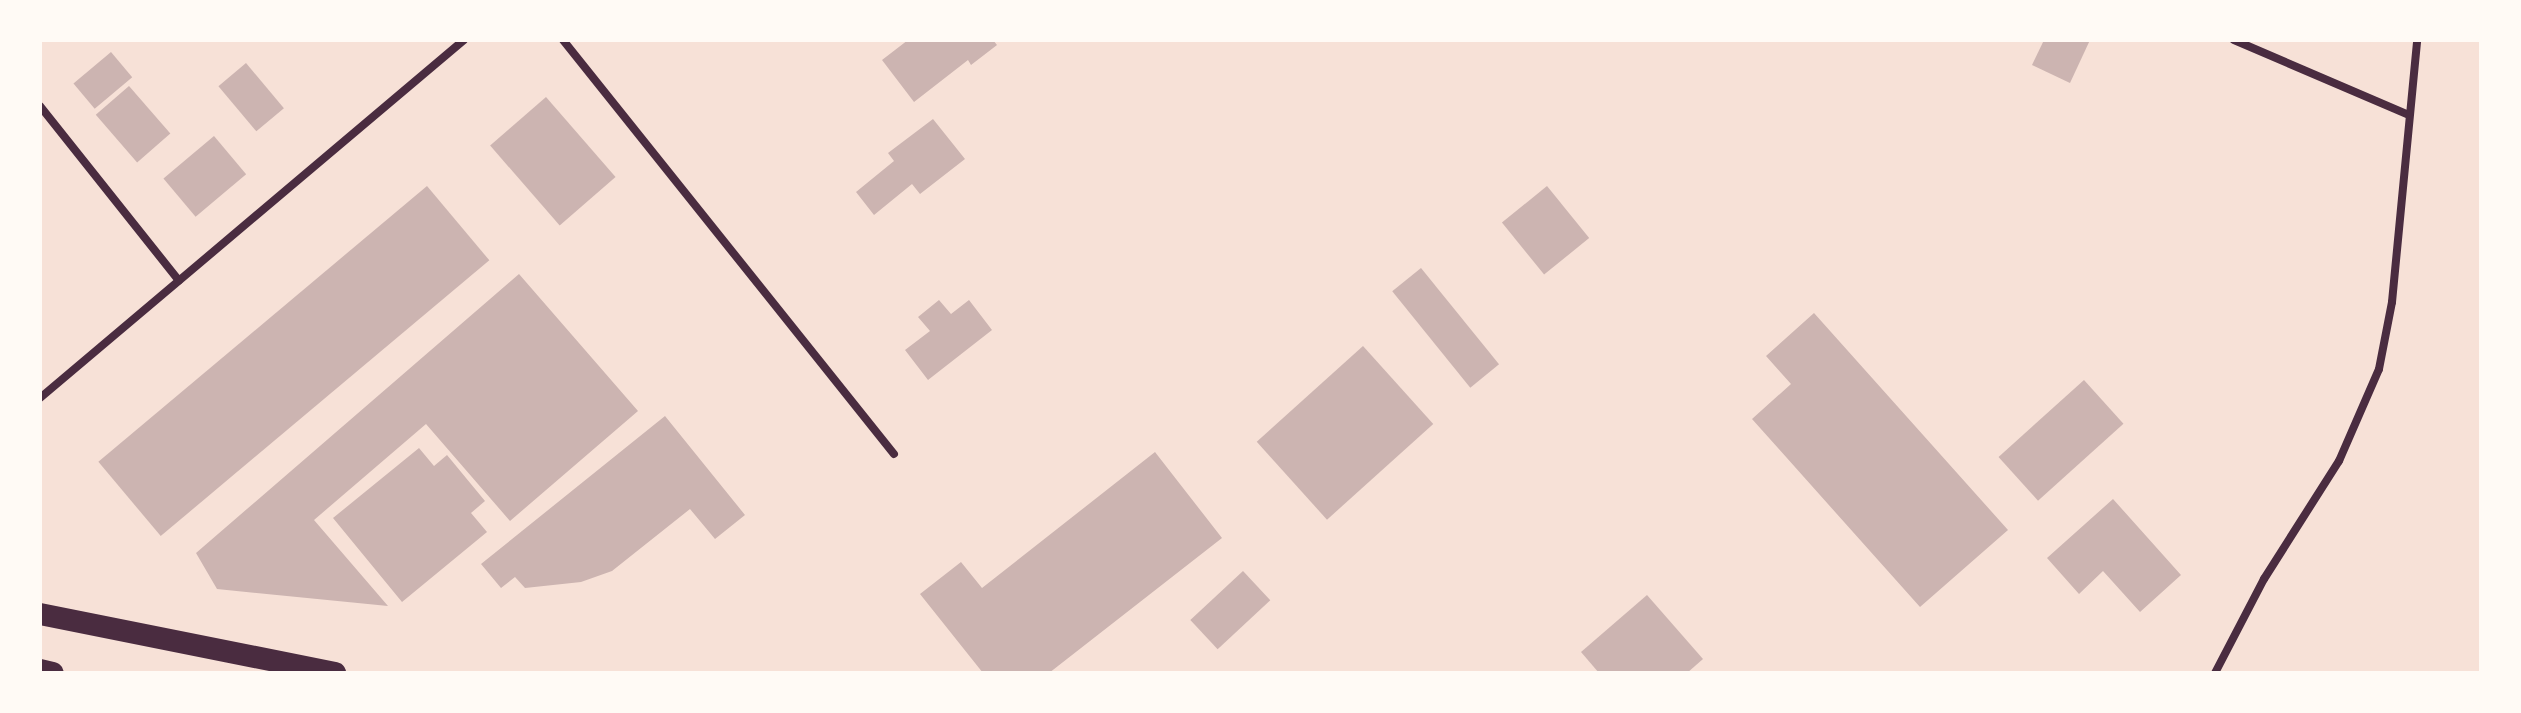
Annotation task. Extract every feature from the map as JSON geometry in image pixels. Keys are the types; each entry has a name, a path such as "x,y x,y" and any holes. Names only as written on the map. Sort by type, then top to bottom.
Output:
{"highway":[{"path":"40,614 335,673"},
{"path":"40,670 53,673"}],"street":[{"path":"40,398 464,40"},
{"path":"563,40 894,454"},
{"path":"2234,40 2409,115"},
{"path":"2215,673 2264,579 2339,461 2379,369 2392,302 2417,40"},
{"path":"40,106 179,281"}],"building":[{"path":"908,40 993,40 997,45 971,65 968,60 914,102 882,60"},
{"path":"2044,40 2090,40 2070,83 2032,65"},
{"path":"111,52 132,77 95,109 73,83"},
{"path":"246,63 284,108 256,131 218,86"},
{"path":"129,86 170,134 137,162 96,115"},
{"path":"546,97 616,177 560,226 490,146"},
{"path":"933,119 965,159 920,194 912,184 874,215 856,192 894,161 888,153"},
{"path":"214,136 246,174 196,217 163,178"},
{"path":"427,186 489,260 161,536 98,462"},
{"path":"1547,186 1589,238 1544,275 1502,223"},
{"path":"1421,268 1499,364 1470,388 1392,291"},
{"path":"519,274 638,411 510,521 426,424 314,520 388,606 217,589 196,553"},
{"path":"939,300 951,314 969,300 992,330 928,380 905,350 930,331 918,317"},
{"path":"1814,313 2008,530 1920,607 1752,419 1791,384 1766,356"},
{"path":"1363,346 1433,424 1327,520 1257,442"},
{"path":"2084,380 2123,424 2038,501 1999,457"},
{"path":"665,416 745,515 715,539 690,509 612,571 581,582 525,588 515,577 501,588 481,564"},
{"path":"419,448 434,466 447,455 485,501 471,513 487,532 402,602 333,518"},
{"path":"1155,452 1222,538 1049,673 983,673 920,594 961,562 982,588"},
{"path":"2113,499 2181,575 2140,612 2103,571 2079,594 2047,558"},
{"path":"1243,571 1270,600 1218,649 1190,620"},
{"path":"1647,595 1703,659 1687,673 1599,673 1581,652"}]}
